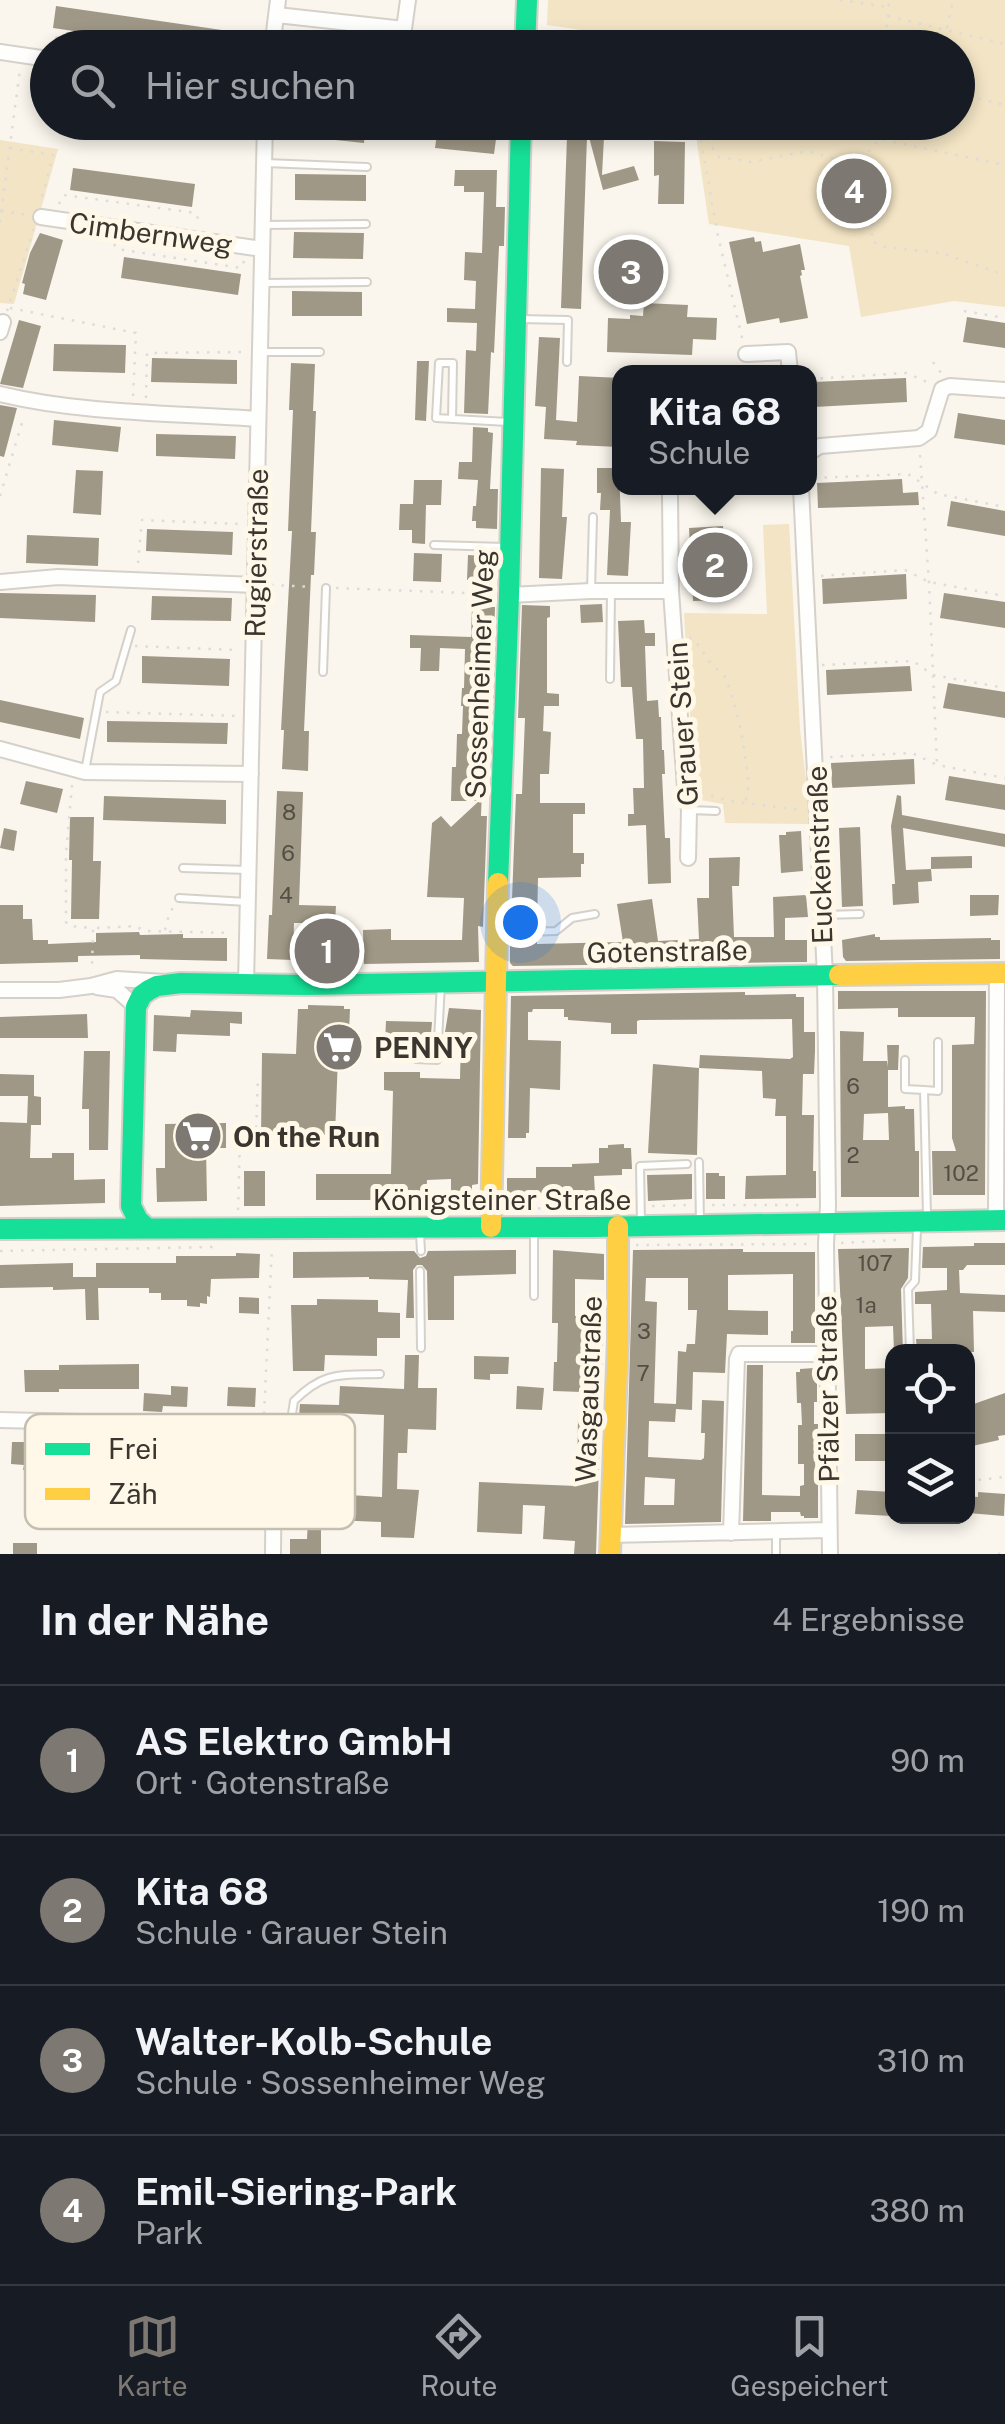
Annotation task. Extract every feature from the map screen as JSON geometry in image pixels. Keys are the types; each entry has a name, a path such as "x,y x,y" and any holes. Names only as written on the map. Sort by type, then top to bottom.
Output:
{"main road":[{"path":"526,30 528,0"},
{"name":"Sossenheimer Weg","path":"492,1218 496,933 510,595 521,140"},
{"name":"Gotenstraße","path":"180,983 306,986 1001,974"},
{"path":"148,1228 138,1220 131,1206 136,1007 148,990 180,983"},
{"path":"110,1228 131,1206"},
{"name":"Königsteiner Straße","path":"0,1229 420,1227 492,1218 534,1227 618,1226 640,1216 700,1225 1000,1220"},
{"name":"Wasgaustraße","path":"610,1544 618,1226"}],"street":[{"path":"278,7 404,29 408,0"},
{"path":"0,52 30,56"},
{"name":"Rugierstraße","path":"246,984 261,283 256,248 262,225 264,140"},
{"name":"Cimbernweg","path":"45,218 256,248"},
{"path":"746,354 788,352 789,365"},
{"path":"817,448 919,438 929,431 942,389 950,386 1005,390"},
{"path":"0,394 258,419"},
{"name":"Grauer Stein","path":"670,495 672,590 689,810 688,858"},
{"name":"Euckenstraße","path":"801,495 826,976 826,1223"},
{"path":"0,582 58,577 255,585"},
{"path":"510,595 672,590"},
{"path":"0,750 79,770 251,774"},
{"path":"1000,1220 1001,974"},
{"name":"Gotenstraße","path":"0,990 60,990 118,979 180,983"},
{"name":"Gotenstraße","path":"91,986 117,990 136,1007"},
{"name":"Pfälzer Straße","path":"826,1223 830,1554"},
{"path":"731,1533 739,1354 827,1354"},
{"path":"0,1420 25,1421"},
{"path":"272,1529 272,1554"},
{"path":"610,1544 731,1533 830,1530"}],"lane":[{"path":"264,163 368,167"},
{"path":"262,225 366,224"},
{"path":"261,283 367,282"},
{"path":"518,319 568,320 567,362"},
{"path":"260,352 320,352"},
{"path":"452,419 453,364 439,362 436,418 514,423"},
{"path":"591,591 592,517"},
{"path":"434,545 511,548"},
{"path":"323,672 326,588"},
{"path":"610,679 611,591"},
{"path":"79,770 100,692 116,682 131,630"},
{"path":"689,810 716,811"},
{"path":"183,868 249,870"},
{"path":"182,899 248,902"},
{"path":"496,933 556,931 572,918 595,914"},
{"path":"821,916 860,914"},
{"path":"416,1059 437,1060 441,982"},
{"path":"905,1060 905,1089 938,1091 938,1042"},
{"path":"910,1344 908,1289 915,1281 922,1222 924,1090"},
{"path":"699,1162 700,1225"},
{"path":"640,1216 640,1166 687,1164"},
{"path":"420,1227 420,1251"},
{"path":"534,1227 534,1296"},
{"path":"420,1271 421,1348"},
{"path":"292,1414 294,1401 326,1378 380,1374"},
{"path":"776,1532 776,1554"}],"path":[{"path":"840,0 888,7"},
{"path":"887,30 889,0"},
{"path":"888,16 946,30 953,0"},
{"path":"975,37 1005,44"},
{"path":"0,222 30,80"},
{"path":"975,98 1005,106"},
{"path":"700,140 746,354"},
{"path":"707,140 719,157 752,162 808,151 849,163 861,178 872,220 872,241 884,247 940,254 1005,276"},
{"path":"854,170 878,140"},
{"path":"884,140 1005,164"},
{"path":"1,211 45,218 64,195 159,208 196,214 206,241"},
{"path":"102,226 117,249 241,268 256,248"},
{"path":"964,311 1005,318"},
{"path":"4,320 136,333 139,410"},
{"path":"139,410 147,353 260,352"},
{"path":"817,379 906,373 942,389"},
{"path":"0,496 25,399"},
{"path":"919,438 936,764"},
{"path":"817,478 908,474 938,494 1005,506"},
{"path":"137,580 142,520 256,525"},
{"path":"806,577 905,570 929,582 1005,596"},
{"path":"255,585 510,595"},
{"path":"676,635 694,639 726,678 742,735 750,784 745,802"},
{"path":"127,646 254,651"},
{"path":"810,666 913,661 932,676 1005,688"},
{"path":"104,712 252,716"},
{"path":"815,758 912,753 936,764 1005,778"},
{"path":"79,770 66,854 68,926 136,926 144,931 183,930 189,934 248,933"},
{"path":"685,788 730,801 816,810"},
{"path":"165,931 170,911 182,899"},
{"path":"91,986 94,928"},
{"path":"238,1216 240,1138 256,1134 258,1076"},
{"path":"492,1218 640,1216"},
{"path":"268,1414 272,1246"},
{"path":"975,1480 1005,1477"},
{"path":"998,1554 1005,1553"}],"shaded area":[{"path":"548,0 1005,0 1005,307 954,301 861,317 849,246 709,224 697,140 975,140 975,30 581,30 547,25"},
{"path":"0,140 58,149 14,304 0,303"},
{"path":"789,524 800,729 811,824 725,823 723,804 695,799 684,613 767,614 763,525"}],"building":[{"path":"56,6 222,30 67,30 53,28"},
{"path":"436,140 496,140 494,154 435,148"},
{"path":"567,140 587,140 581,309 561,308"},
{"path":"590,140 604,140 602,175 634,166 639,180 603,190"},
{"path":"654,141 685,142 684,204 658,204"},
{"path":"73,168 195,184 192,207 70,190"},
{"path":"455,170 497,170 496,207 505,207 488,414 464,413 466,350 476,351 477,323 447,322 447,308 475,309 476,281 464,280 465,252 482,253 484,192 464,192 464,186 454,186"},
{"path":"295,174 366,175 366,201 295,200"},
{"path":"294,232 364,233 363,259 293,258"},
{"path":"40,233 63,240 46,300 23,294 22,283"},
{"path":"754,237 755,242 761,241 763,252 800,244 805,270 801,270 800,276 808,318 747,324 729,242"},
{"path":"124,257 241,274 238,295 121,278"},
{"path":"292,291 362,292 362,316 292,316"},
{"path":"644,303 688,305 687,317 717,318 716,340 693,339 692,355 607,352 608,318 643,316"},
{"path":"967,317 1005,323 1005,348 963,342"},
{"path":"19,320 41,326 23,388 0,384"},
{"path":"539,337 560,338 556,420 577,422 579,376 612,378 612,447 544,439 546,407 535,406"},
{"path":"54,344 126,345 125,373 53,371"},
{"path":"152,358 237,360 237,384 151,382"},
{"path":"417,361 429,361 426,421 415,420"},
{"path":"291,363 315,364 311,532 316,532 304,731 309,731 308,771 282,769 292,531 288,531"},
{"path":"906,378 907,402 817,407 817,382"},
{"path":"0,405 17,408 4,457 0,456"},
{"path":"958,413 1005,420 1005,445 954,438"},
{"path":"54,420 121,427 118,452 52,445"},
{"path":"473,427 488,428 493,433 490,489 498,489 497,529 476,528 476,521 472,521 478,480 458,479 459,462 472,462"},
{"path":"156,434 236,436 235,459 156,456"},
{"path":"541,468 564,469 562,517 567,517 562,579 539,578"},
{"path":"597,468 612,468 612,495 620,495 621,522 631,522 628,576 607,575 610,510 600,510 601,493 597,493"},
{"path":"76,470 103,471 101,515 73,513"},
{"path":"902,479 903,493 918,492 919,505 818,508 817,483"},
{"path":"414,480 442,480 441,505 426,505 425,544 412,543 412,530 399,530 400,504 413,504"},
{"path":"951,501 1005,511 1005,536 947,526"},
{"path":"723,526 727,600 693,601 689,528"},
{"path":"147,529 233,532 232,555 146,551"},
{"path":"27,535 99,538 98,566 26,563"},
{"path":"414,553 442,554 441,582 413,581"},
{"path":"468,555 496,557 494,581 467,580"},
{"path":"906,574 907,599 823,604 822,579"},
{"path":"0,593 96,595 95,622 0,618"},
{"path":"944,593 1005,602 1005,628 940,618"},
{"path":"152,596 232,598 231,621 151,620"},
{"path":"602,604 603,622 581,623 580,605"},
{"path":"522,605 550,606 547,693 559,694 559,706 544,706 543,731 551,732 549,774 540,774 540,803 585,803 585,814 573,814 573,853 584,853 584,864 581,877 538,878 537,925 511,926 516,794 522,794 525,718 518,718"},
{"path":"472,606 495,607 493,668 486,668 481,816 487,816 479,962 364,964 363,930 391,929 391,940 462,940 464,898 427,897 432,823 441,816 451,827 479,801 451,801 457,734 462,734 465,649 440,648 439,671 420,671 421,648 410,648 410,635 471,637"},
{"path":"644,620 645,633 655,633 655,646 645,646 647,701 658,700 661,717 665,838 670,838 671,883 648,884 646,825 628,826 628,814 634,814 633,788 644,788 643,739 636,739 632,687 621,687 618,621"},
{"path":"142,656 230,659 229,686 142,683"},
{"path":"910,666 912,691 827,695 826,670"},
{"path":"948,683 1005,692 1005,718 943,708"},
{"path":"0,700 84,718 80,739 0,722"},
{"path":"107,721 228,723 227,744 107,742"},
{"path":"914,759 915,784 832,788 831,763"},
{"path":"949,776 1005,785 1005,810 945,800"},
{"path":"26,781 63,789 57,813 20,804"},
{"path":"277,791 303,792 299,905 336,906 334,939 338,962 316,962 315,923 294,923 293,960 267,959"},
{"path":"897,795 901,796 902,815 1005,834 1005,847 903,828 906,870 931,869 932,881 918,882 919,903 893,905 891,826"},
{"path":"104,796 226,800 226,824 103,820"},
{"path":"70,817 94,817 93,861 101,861 99,919 71,919"},
{"path":"860,827 863,906 842,907 839,828"},
{"path":"4,828 17,831 14,851 0,848"},
{"path":"801,831 803,871 781,873 779,835"},
{"path":"972,856 972,868 931,869 931,857"},
{"path":"740,857 739,886 732,886 734,937 774,937 773,897 806,895 808,917 785,918 785,940 807,940 807,962 513,966 510,963 510,940 537,939 537,944 623,942 617,904 652,899 658,941 699,939 697,898 709,898 709,858"},
{"path":"970,895 999,895 998,915 970,916"},
{"path":"0,905 23,905 23,919 32,919 33,940 48,940 48,944 96,942 96,933 227,938 227,961 140,959 140,955 78,956 78,962 0,964"},
{"path":"875,934 880,940 991,938 1000,940 1000,959 846,961 842,940"},
{"path":"838,991 986,991 985,1195 933,1195 932,1151 956,1151 952,1138 952,1045 974,1044 975,1017 898,1017 898,1008 838,1009"},
{"path":"745,992 804,997 804,1032 815,1032 815,1051 814,1074 803,1074 802,1115 814,1115 816,1198 745,1199 746,1176 786,1175 786,1116 775,1116 776,1099 763,1098 762,1071 699,1068 700,1055 790,1059 792,1019 640,1020 637,1034 611,1034 611,1023 568,1020 564,1009 533,1009 528,1012 528,1040 561,1041 560,1090 530,1088 529,1133 526,1138 508,1138 511,996"},
{"path":"308,1005 350,1009 348,1057 338,1057 335,1135 261,1137 262,1053 296,1054 298,1009 308,1009"},
{"path":"449,1008 481,1010 478,1184 472,1185 472,1202 451,1202 451,1179 427,1180 426,1203 316,1200 316,1174 391,1174 393,1091 384,1090 384,1072 420,1072 420,1078 460,1079 461,1033 445,1032"},
{"path":"191,1010 242,1012 242,1024 230,1023 230,1036 177,1034 176,1052 153,1051 154,1015 190,1017"},
{"path":"87,1014 88,1038 0,1038 0,1017"},
{"path":"386,1021 432,1022 430,1045 385,1044"},
{"path":"840,1031 864,1032 863,1061 887,1061 888,1067 887,1045 899,1045 898,1070 888,1070 888,1107 914,1109 919,1197 841,1197","holes":["888,1113 889,1140 863,1140 864,1114"]},
{"path":"84,1051 110,1051 108,1150 89,1150 89,1109 82,1109"},
{"path":"653,1064 699,1068 697,1155 648,1153"},
{"path":"0,1074 34,1075 34,1096 41,1097 41,1125 31,1125 30,1158 74,1153 74,1180 105,1179 105,1203 0,1206 0,1122 27,1123 28,1096 0,1096"},
{"path":"226,1123 226,1148 206,1148 207,1201 157,1202 156,1168 165,1168 165,1124"},
{"path":"624,1144 624,1148 631,1148 632,1169 622,1169 622,1175 594,1176 595,1193 536,1193 536,1202 510,1202 507,1198 507,1178 536,1178 536,1167 599,1163 599,1148"},
{"path":"244,1171 265,1171 265,1206 244,1206"},
{"path":"706,1173 725,1176 725,1199 706,1199"},
{"path":"692,1174 692,1199 648,1201 647,1175"},
{"path":"1005,1243 1005,1265 967,1265 959,1270 960,1293 1005,1295 1005,1312 973,1311 974,1344 916,1344 916,1339 932,1339 931,1304 915,1304 915,1292 947,1290 947,1268 922,1268 923,1247"},
{"path":"909,1248 908,1278 901,1289 903,1344 894,1344 893,1326 865,1327 865,1369 885,1368 885,1413 846,1414 838,1249"},
{"path":"516,1250 516,1274 454,1276 454,1320 428,1320 427,1271 422,1265 413,1270 414,1318 406,1318 408,1280 293,1278 293,1252 414,1251 420,1258 428,1251"},
{"path":"553,1250 604,1254 604,1280 575,1279 575,1316 604,1316 596,1554 574,1554 575,1541 543,1539 545,1506 523,1505 522,1534 477,1532 479,1482 577,1486 582,1392 553,1391 558,1323 552,1323"},
{"path":"633,1250 815,1252 815,1343 791,1343 793,1274 728,1275 728,1310 768,1311 768,1335 727,1334 725,1373 693,1372 692,1410 676,1409 675,1422 649,1421 648,1457 701,1460 705,1433 701,1433 702,1400 724,1401 721,1522 625,1524","holes":["646,1278 688,1278 688,1310 697,1310 695,1344 687,1344 686,1352 678,1351 676,1404 654,1403 657,1302 645,1301","645,1477 675,1479 674,1505 644,1505"]},
{"path":"260,1254 259,1278 211,1279 210,1297 200,1307 187,1306 187,1300 161,1300 161,1293 149,1293 149,1288 98,1288 99,1320 86,1320 85,1289 0,1288 0,1265 73,1263 73,1277 96,1277 96,1263 176,1263 176,1256"},
{"path":"239,1297 259,1298 259,1314 239,1313"},
{"path":"317,1299 378,1300 378,1312 400,1313 400,1338 377,1338 377,1356 325,1355 324,1371 293,1371 291,1305 317,1305"},
{"path":"405,1355 419,1355 418,1388 437,1388 436,1430 408,1429 407,1453 398,1453 397,1489 419,1490 414,1538 381,1537 381,1522 355,1521 355,1495 382,1497 384,1415 299,1414 300,1404 339,1405 340,1386 404,1389"},
{"path":"474,1356 509,1357 508,1374 490,1374 490,1380 474,1379"},
{"path":"139,1364 139,1389 25,1392 24,1370 59,1370 59,1365"},
{"path":"747,1365 763,1365 762,1495 800,1496 804,1464 798,1464 798,1425 802,1425 796,1372 814,1368 817,1371 814,1424 818,1424 818,1518 804,1518 800,1512 771,1512 771,1521 743,1521"},
{"path":"171,1386 188,1387 187,1407 163,1406 162,1412 143,1411 144,1393 171,1395"},
{"path":"517,1386 544,1388 542,1410 516,1409"},
{"path":"228,1387 256,1388 255,1407 227,1406"},
{"path":"1005,1393 1005,1435 998,1436 999,1440 975,1445 975,1404"},
{"path":"855,1434 885,1434 885,1461 855,1461"},
{"path":"12,1442 25,1442 25,1470 24,1465 11,1464"},
{"path":"857,1490 885,1492 885,1516 855,1514"},
{"path":"978,1492 1005,1494 1004,1516 975,1514 975,1497"},
{"path":"308,1529 321,1529 321,1554 290,1554 290,1539 307,1539"},
{"path":"13,1543 37,1543 37,1554 13,1554"}],"traffic: fast":[{"path":"526,30 527,0"},
{"path":"498,883 521,140"},
{"path":"147,1228 131,1206 136,1007 142,995 157,986 839,975"},
{"path":"0,1229 593,1227 1005,1220"}],"traffic: slow":[{"path":"491,1227 498,883"},
{"path":"839,975 1005,973"},
{"path":"610,1554 618,1226"}],"place":[{"name":"Emil-Siering-Park","path":"854,191"},
{"name":"Walter-Kolb-Schule","path":"631,272"},
{"name":"Kita 68","path":"715,565"},
{"name":"AS Elektro GmbH","path":"327,951"},
{"name":"PENNY","path":"339,1047"},
{"name":"On the Run","path":"198,1136"}]}
